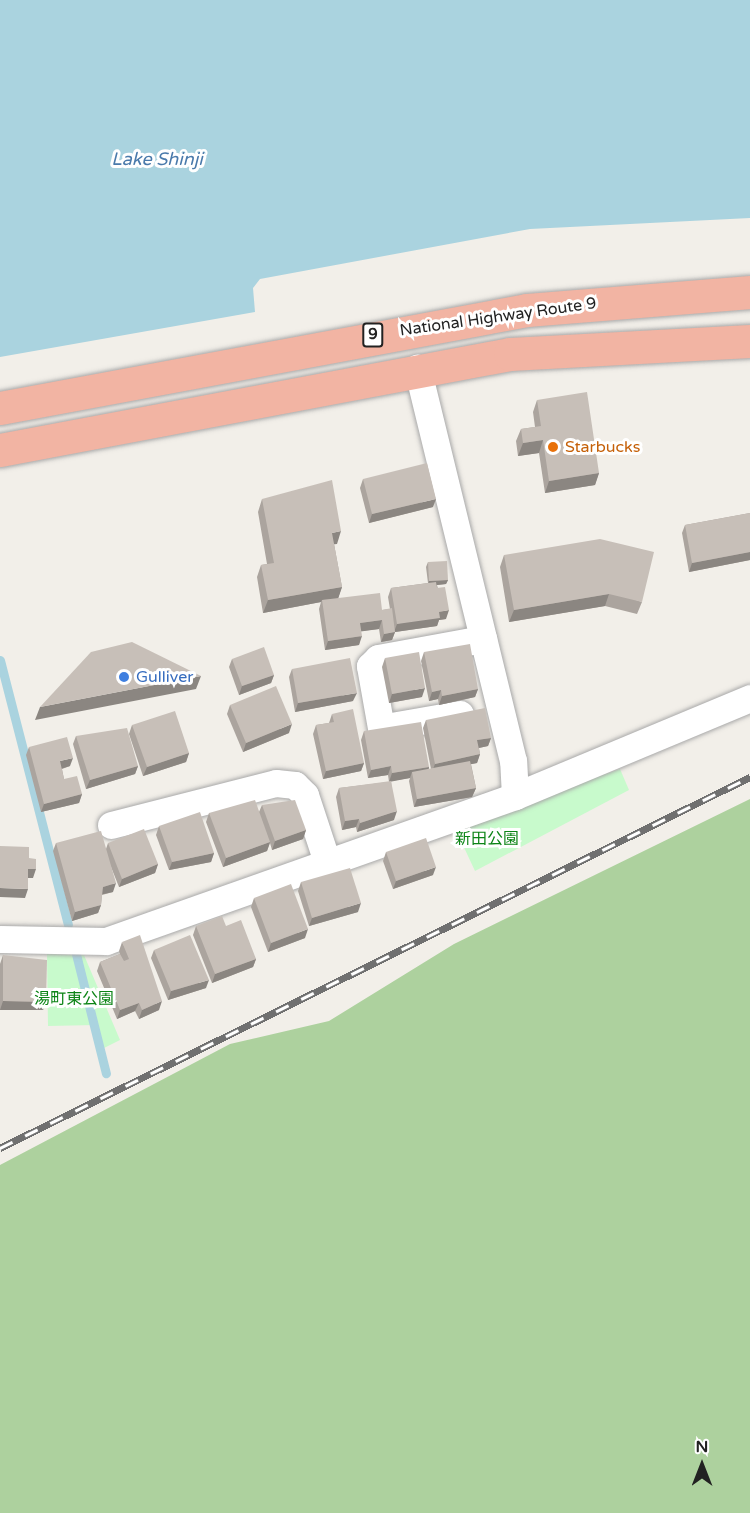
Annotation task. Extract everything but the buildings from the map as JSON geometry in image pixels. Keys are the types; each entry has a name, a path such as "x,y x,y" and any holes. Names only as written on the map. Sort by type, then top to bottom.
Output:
{"highway":[{"name":"National Highway Route 9","path":"0,408 506,313 658,296 750,292"},
{"path":"0,450 417,368 510,354 750,341"}],"street":[{"path":"417,368 500,706 515,796"},
{"path":"483,639 378,658 370,676 378,720 390,730 500,706"},
{"path":"0,939 106,941 328,865 515,796 750,698"},
{"path":"111,825 276,783 295,785 305,795 328,865"}],"green space":[{"name":"新田公園","path":"620,769 629,790 475,871 454,826"},
{"path":"750,799 750,1513 0,1513 0,1165 230,1044 329,1021 454,944"},
{"name":"湯町東公園","path":"47,954 84,955 120,1040 102,1049 96,1025 48,1026"}],"water":[{"name":"Lake Shinji","path":"0,0 750,0 750,218 530,229 260,279 253,288 255,312 0,357"}],"waterway":[{"path":"0,660 68,924"},
{"path":"76,954 106,1073"}],"railway":[{"path":"0,1148 750,777"}],"place":[{"name":"Starbucks","path":"553,447"},
{"name":"Gulliver","path":"124,677"}]}
